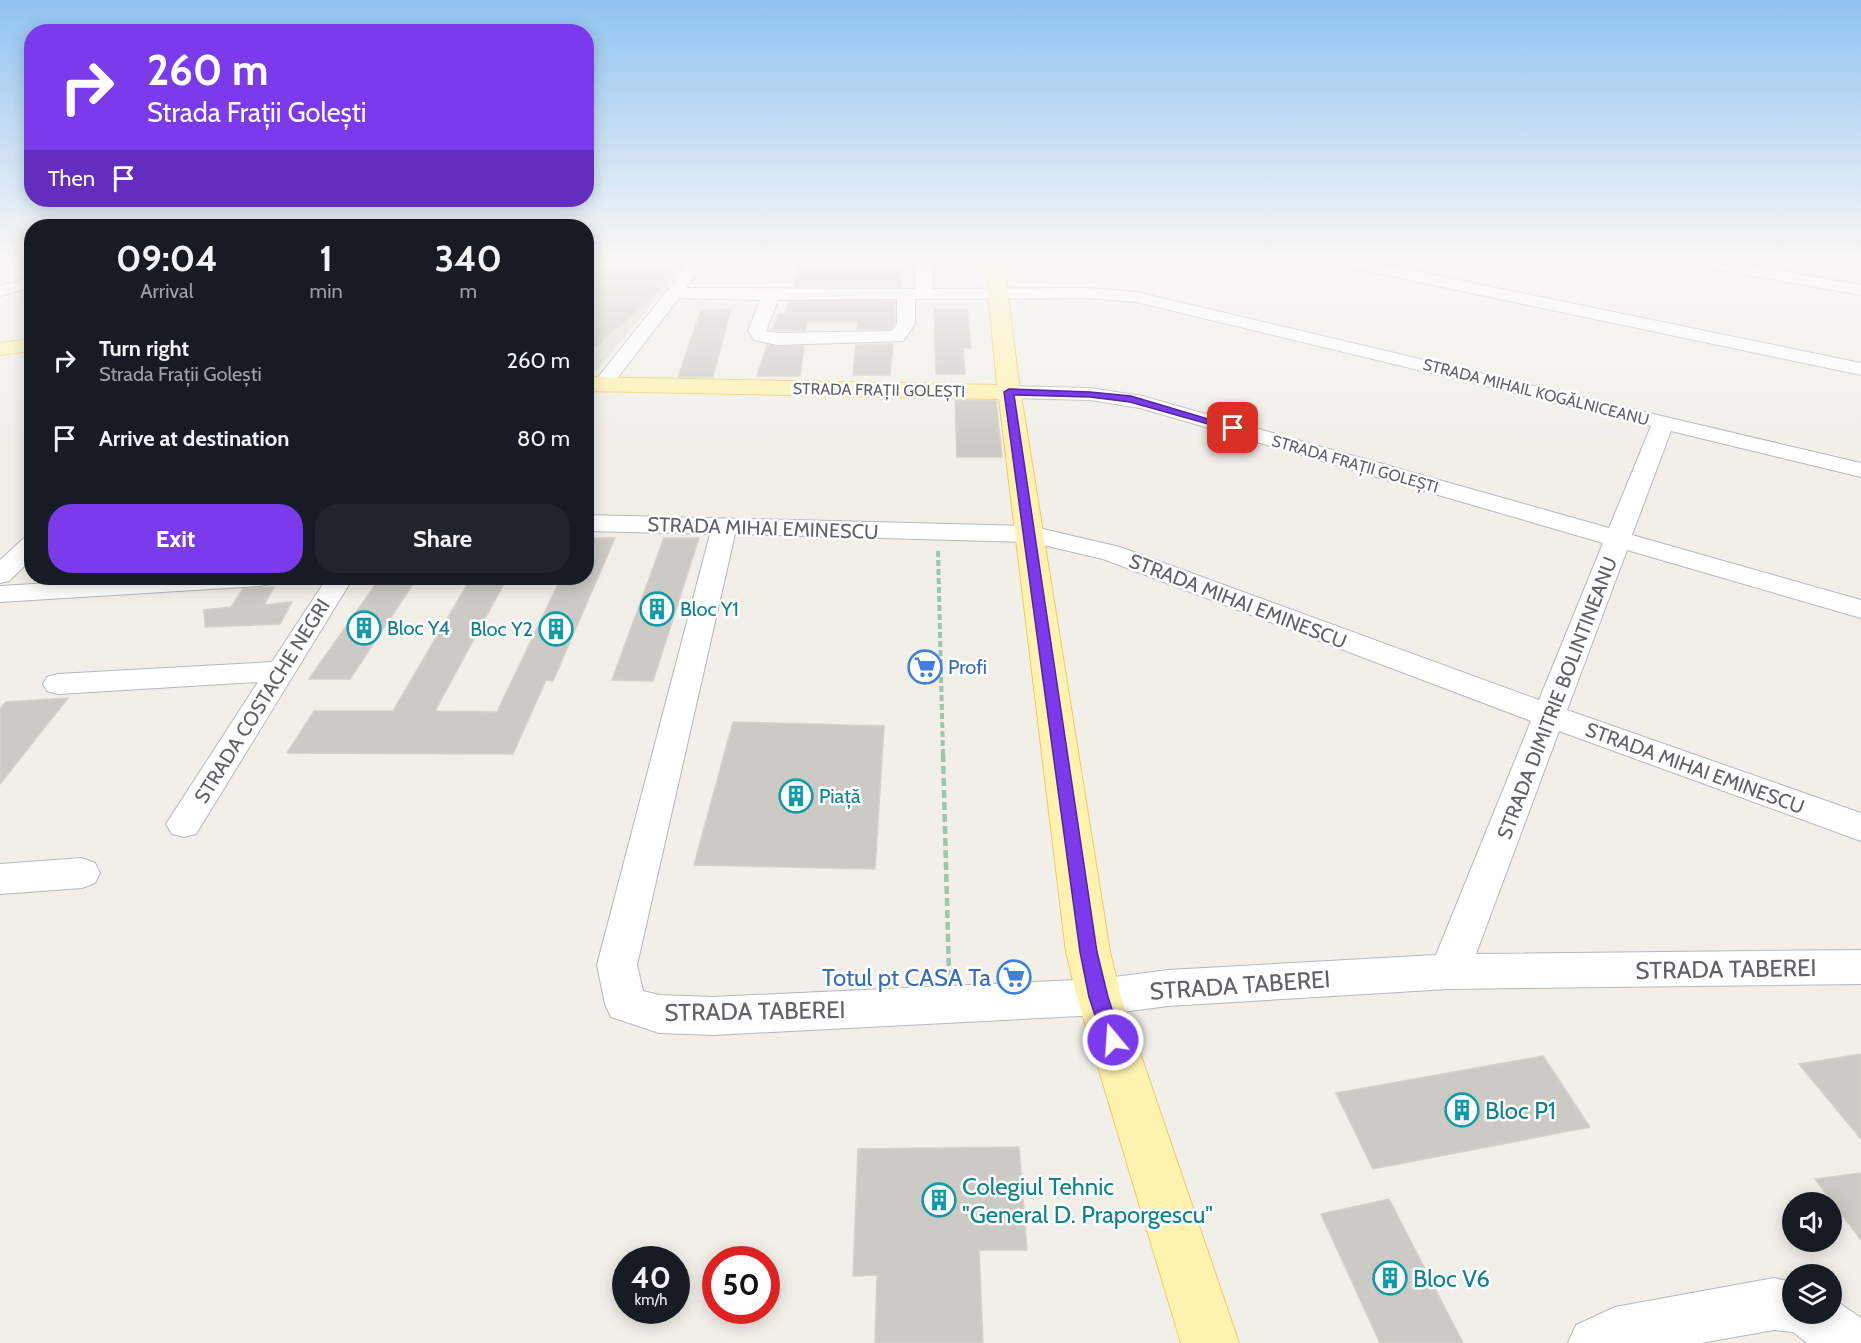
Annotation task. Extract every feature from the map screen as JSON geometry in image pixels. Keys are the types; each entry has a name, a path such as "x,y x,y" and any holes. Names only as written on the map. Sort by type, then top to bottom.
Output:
{"main road":[{"path":"1001,321 1009,392 1089,952 1099,997 1210,1343"},
{"path":"0,349 24,346"},
{"name":"STRADA FRAȚII GOLEȘTI","path":"594,384 1009,392"}],"street":[{"path":"594,384 648,321"},
{"path":"761,321 757,331 761,336 777,339 896,337 903,334 908,321"},
{"name":"STRADA MIHAIL KOGĂLNICEANU","path":"1241,321 1861,470"},
{"path":"1629,321 1861,369"},
{"name":"STRADA FRAȚII GOLEȘTI","path":"1009,392 1090,394 1142,402 1618,541 1861,609"},
{"name":"STRADA DIMITRIE BOLINTINEANU","path":"1449,972 1663,423"},
{"name":"STRADA MIHAI EMINESCU","path":"594,523 1030,534 1111,553 1550,716 1861,827"},
{"name":"STRADA TABEREI","path":"724,527 617,965 626,1004 659,1014 713,1016 1099,997 1168,988 1449,972 1861,967"},
{"path":"0,575 24,552"},
{"path":"0,594 146,585"},
{"name":"STRADA COSTACHE NEGRI","path":"184,824 336,585"},
{"path":"58,684 282,672"},
{"path":"0,879 82,873"},
{"path":"1594,1343 1615,1333 1774,1304 1782,1305"},
{"path":"1825,1324 1851,1343"}],"path":[{"path":"938,532 950,1005"}],"shaded area":[{"path":"594,321 638,321 594,374"}],"building":[{"path":"594,321 626,321 594,347"},
{"path":"697,321 728,321 713,377 678,377"},
{"path":"775,321 895,321 891,329 857,329 858,322 807,322 806,330 772,330"},
{"path":"934,321 968,321 971,348 963,348 965,374 936,374"},
{"path":"893,344 890,375 853,375 856,345"},
{"path":"767,345 804,346 800,376 757,376"},
{"path":"955,400 996,401 1002,457 957,457"},
{"path":"594,538 615,538 553,681 546,680 513,754 287,753 314,711 393,711 467,585 503,585 435,711 497,712 558,585 594,585"},
{"name":"Bloc Y1","path":"664,538 699,538 653,681 612,680"},
{"name":"Bloc Y4","path":"375,585 412,585 350,679 309,679"},
{"path":"274,587 264,605 292,602 280,624 205,627 204,610 231,607 243,589"},
{"path":"68,698 0,784 0,709 6,702"},
{"name":"Piață","path":"733,722 884,726 875,869 694,865"},
{"path":"1861,1054 1861,1139 1799,1064"},
{"name":"Bloc P1","path":"1543,1056 1590,1127 1373,1169 1336,1093"},
{"name":"Colegiul Tehnic \"General D. Praporgescu\"","path":"1019,1147 1027,1250 979,1250 983,1343 875,1343 877,1275 853,1276 858,1149"},
{"path":"1861,1173 1861,1240 1842,1215 1842,1192 1825,1192 1815,1179"},
{"name":"Bloc V6","path":"1389,1199 1463,1343 1380,1343 1321,1214"}],"place":[{"name":"Bloc Y1","path":"657,609"},
{"name":"Bloc Y4","path":"364,628"},
{"name":"Bloc Y2","path":"556,629"},
{"name":"Profi","path":"925,667"},
{"name":"Piață","path":"796,796"},
{"name":"Totul pt CASA Ta","path":"1014,977"},
{"name":"Bloc P1","path":"1462,1110"},
{"name":"Colegiul Tehnic \"General D. Praporgescu\"","path":"939,1200"},
{"name":"Bloc V6","path":"1390,1278"}],"route":[{"path":"1113,1040 1099,997 1089,952 1009,392 1090,394 1131,399 1233,428"}]}
